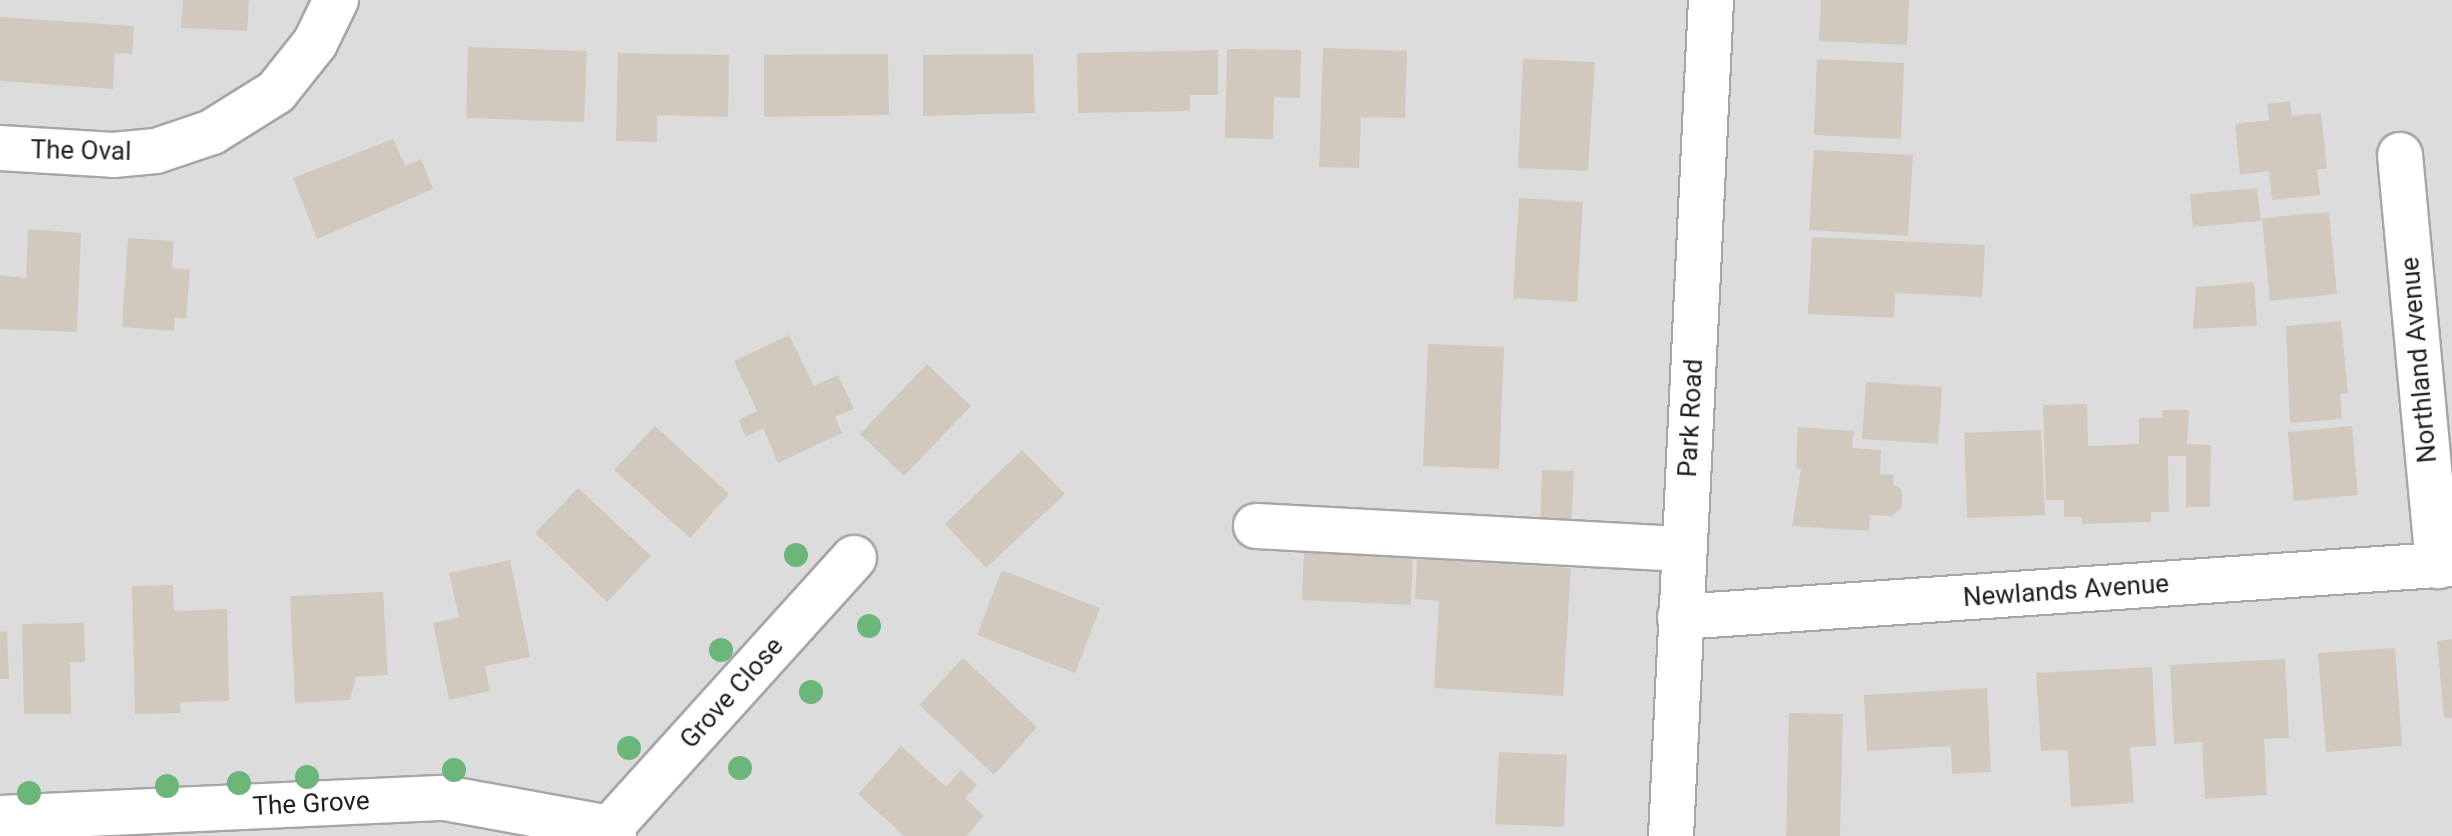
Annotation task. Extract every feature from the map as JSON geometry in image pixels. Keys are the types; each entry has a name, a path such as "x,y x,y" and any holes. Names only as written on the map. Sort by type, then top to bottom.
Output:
{"street":[{"name":"The Oval","path":"0,148 113,155 156,151 212,132 276,92 315,43 336,0"},
{"name":"Park Road","path":"1671,836 1711,0"},
{"name":"Northland Avenue","path":"2400,155 2445,565"},
{"path":"1256,526 1684,549"},
{"name":"Grove Close","path":"612,832 854,558"},
{"name":"Newlands Avenue","path":"1680,617 2445,565"},
{"name":"The Grove","path":"0,818 445,798 612,832"}],"shaded area":[{"path":"0,0 2452,0 2452,836 0,836"}],"building":[{"path":"183,0 249,0 247,31 181,28"},
{"path":"1821,0 1909,0 1907,45 1819,41"},
{"path":"0,17 134,26 132,54 115,53 113,89 0,81"},
{"path":"468,47 587,51 584,122 466,118"},
{"path":"1323,48 1407,51 1405,118 1361,117 1359,168 1319,167"},
{"path":"1227,49 1301,50 1300,98 1274,97 1273,139 1225,138"},
{"path":"1218,50 1218,95 1190,95 1190,111 1078,113 1077,53"},
{"path":"618,53 729,55 728,117 657,115 657,142 616,141"},
{"path":"888,54 889,115 764,117 764,55"},
{"path":"1033,54 1035,113 923,116 923,55"},
{"path":"1523,59 1595,62 1588,171 1518,168"},
{"path":"1817,59 1904,63 1901,139 1814,135"},
{"path":"2290,101 2292,116 2321,113 2327,169 2317,169 2320,195 2272,200 2269,171 2240,175 2235,124 2269,120 2267,104"},
{"path":"393,139 405,166 421,159 433,189 317,239 293,178"},
{"path":"1814,150 1913,155 1908,236 1809,230"},
{"path":"2257,188 2261,221 2193,227 2190,194"},
{"path":"1519,198 1583,202 1577,302 1513,298"},
{"path":"2329,212 2337,294 2270,301 2262,218"},
{"path":"28,229 81,233 77,332 0,329 0,275 26,278"},
{"path":"1812,237 1985,245 1982,297 1895,293 1894,318 1808,314"},
{"path":"128,238 174,241 172,268 190,269 186,319 175,318 174,331 122,327"},
{"path":"2254,282 2257,326 2193,329 2196,287"},
{"path":"2341,321 2348,393 2340,394 2342,419 2290,423 2286,326"},
{"path":"789,335 814,386 838,375 854,409 835,417 842,433 778,463 763,428 746,437 738,420 757,411 734,361"},
{"path":"1428,344 1504,347 1499,469 1423,466"},
{"path":"927,364 971,406 904,476 860,434"},
{"path":"1866,382 1942,387 1938,444 1862,439"},
{"path":"2087,404 2088,446 2139,444 2139,418 2162,418 2162,410 2189,410 2187,444 2211,445 2210,507 2186,507 2186,456 2168,456 2169,512 2151,512 2151,522 2082,524 2081,517 2064,517 2064,500 2046,500 2043,405"},
{"path":"655,426 729,494 690,538 614,470"},
{"path":"2352,426 2358,495 2294,501 2288,432"},
{"path":"1798,427 1854,431 1852,448 1881,450 1880,474 1894,475 1893,484 1902,490 1902,507 1892,516 1870,515 1869,531 1792,526 1801,469 1796,468"},
{"path":"2041,430 2045,515 1967,518 1964,433"},
{"path":"1022,450 1065,494 986,568 945,524"},
{"path":"1542,470 1574,471 1571,527 1540,526"},
{"path":"578,488 651,556 607,602 535,533"},
{"path":"1304,551 1413,555 1411,605 1302,600"},
{"path":"1417,559 1571,568 1563,696 1434,688 1439,601 1415,599"},
{"path":"510,560 530,657 485,666 490,691 449,700 433,623 459,617 449,573"},
{"path":"1002,570 1100,608 1075,673 977,635"},
{"path":"173,585 174,611 227,609 229,701 180,702 181,713 135,714 132,586"},
{"path":"383,592 388,675 356,677 350,700 295,703 290,596"},
{"path":"84,623 85,662 70,662 71,714 24,714 22,624"},
{"path":"7,631 9,679 0,679 0,632"},
{"path":"2452,639 2452,718 2444,718 2437,641"},
{"path":"2395,648 2402,746 2326,752 2318,653"},
{"path":"963,658 1037,727 994,775 919,705"},
{"path":"2285,659 2289,738 2264,739 2267,795 2205,799 2202,742 2174,744 2170,665"},
{"path":"2152,667 2156,746 2130,747 2134,803 2071,807 2068,750 2041,751 2036,673"},
{"path":"1987,688 1991,772 1952,774 1951,746 1867,751 1864,695"},
{"path":"1789,713 1843,714 1840,836 1786,836"},
{"path":"901,746 946,787 961,770 977,785 965,798 984,816 966,836 904,836 858,794"},
{"path":"1499,752 1567,755 1564,827 1495,824"}]}
